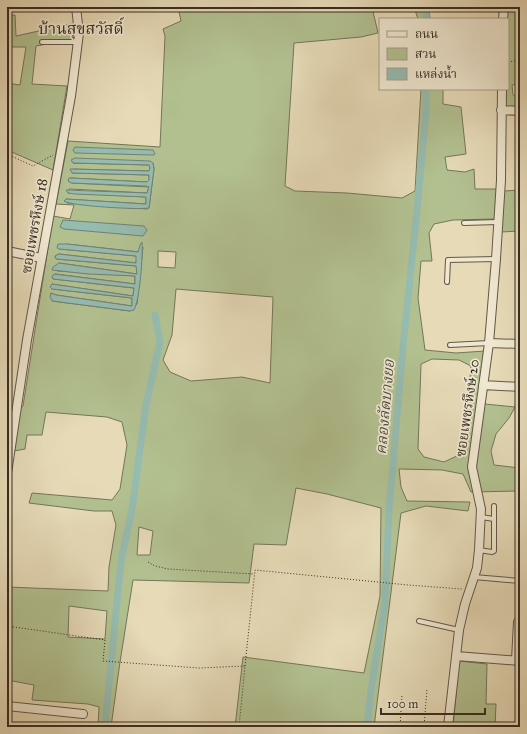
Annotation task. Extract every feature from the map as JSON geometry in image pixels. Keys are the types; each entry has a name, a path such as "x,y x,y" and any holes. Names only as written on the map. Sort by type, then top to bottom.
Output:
{"street":[{"name":"ซอยเพชรหึงษ์ 18","path":"7,474 27,340 71,96 79,33 76,7"},
{"path":"503,18 504,7"},
{"name":"ซอยเพชรหึงษ์ 20","path":"448,727 459,630 465,604 474,578 479,550 481,517 480,502 472,467 489,343 496,259 501,180 502,90"},
{"path":"502,110 520,111"},
{"path":"7,251 41,258"},
{"path":"489,343 520,344"},
{"path":"483,385 520,387"},
{"path":"456,656 518,661 518,622"},
{"path":"7,706 82,714"}],"lane":[{"path":"42,42 78,42"},
{"path":"464,223 498,222"},
{"path":"447,282 448,260 496,259"},
{"path":"450,345 489,343"},
{"path":"479,550 494,551 494,506"},
{"path":"481,517 494,520"},
{"path":"474,578 520,581"},
{"path":"420,621 459,630"}],"path":[{"path":"509,62 520,60"},
{"path":"7,154 33,166 60,151"},
{"path":"148,562 155,566 168,569 255,574"},
{"path":"239,727 255,570 408,586 471,590"},
{"path":"7,626 105,640 103,661 199,668 245,666"},
{"path":"424,727 427,689"},
{"path":"400,727 402,695"}],"green space":[{"path":"178,7 372,7 378,33 361,37 294,43 285,186 295,191 347,193 402,198 415,191 421,90 443,90 443,104 461,107 466,154 445,157 447,170 465,172 474,169 475,189 497,189 495,219 453,220 434,224 429,233 432,261 421,261 418,298 425,350 456,353 485,351 485,404 515,407 509,418 496,434 491,451 494,465 520,468 520,491 471,492 463,474 442,470 399,469 401,487 407,501 470,502 468,511 426,506 401,513 374,727 235,727 243,657 364,673 380,596 381,508 327,494 296,488 286,545 254,544 249,583 133,580 111,727 98,727 99,707 88,704 32,700 34,685 7,680 7,587 108,591 109,567 116,525 112,511 94,511 29,503 32,493 112,500 120,489 127,445 122,422 107,417 46,412 42,435 27,435 25,449 14,451 20,408 23,406 53,216 70,219 74,205 56,204 68,141 160,147 165,36 163,29 181,21","holes":["73,163 153,163 154,169 149,208 67,203 66,199 146,204 146,197 68,193 69,189 147,193 149,187 72,183 68,180 71,178 147,182 149,180 149,175 72,173 73,169 149,171 149,165","67,244 139,252 143,247 137,304 130,311 52,301 51,293 132,306 132,298 52,289 52,284 133,296 134,288 53,279 52,277 55,274 135,284 135,276 57,271 59,263 137,274 137,266 56,259 55,256 59,254 136,263 137,256 59,249","158,251 176,252 175,268 158,267","176,289 273,297 270,383 242,377 191,381 170,372 163,360 172,335","432,359 459,360 471,366 466,427 461,454 444,462 424,457 418,449 421,364","139,527 153,531 150,555 137,555","69,606 107,611 105,639 68,637"]},
{"path":"414,7 429,7 430,18 418,18"},
{"path":"506,7 520,7 520,84 512,85 513,95 520,99 518,108 504,107 504,90 509,90 509,18 506,18"},
{"path":"15,15 16,36 75,23 76,39 36,46 32,84 67,86 53,170 7,150 7,83 20,85 26,47 7,47 7,16"},
{"path":"520,190 520,231 501,232 504,191"},
{"path":"459,661 487,664 486,704 496,704 495,727 453,727"}],"water":[{"path":"75,147 153,150 155,154 75,153 73,150"},
{"path":"75,158 150,161 153,163 154,169 149,208 106,207 69,203 64,201 66,199 146,204 146,197 75,194 68,193 66,190 147,193 149,187 146,186 71,183 68,181 69,178 71,178 147,182 149,180 149,175 72,173 70,169 149,171 149,165 73,163 71,160"},
{"path":"63,220 144,226 147,230 143,236 64,229 60,227"},
{"path":"142,242 139,287 134,310 130,311 52,301 50,297 51,293 132,306 132,298 52,289 50,287 52,284 133,296 134,288 53,279 52,277 54,274 135,284 135,276 88,274 52,270 53,267 59,263 137,274 136,266 56,259 55,256 59,254 136,263 136,256 57,248 58,244 67,244 138,252"}],"waterway":[{"path":"7,7 7,50"},
{"name":"คลองลัดบางยอ","path":"426,7 426,18"},
{"name":"คลองลัดบางยอ","path":"367,727 371,690 385,602 389,510 403,346 426,112 426,90"},
{"path":"107,727 106,715 121,561 132,509 146,405 160,342 155,315"}],"district":[{"name":"บ้านสุขสวัสดิ์","path":"81,28"}]}
